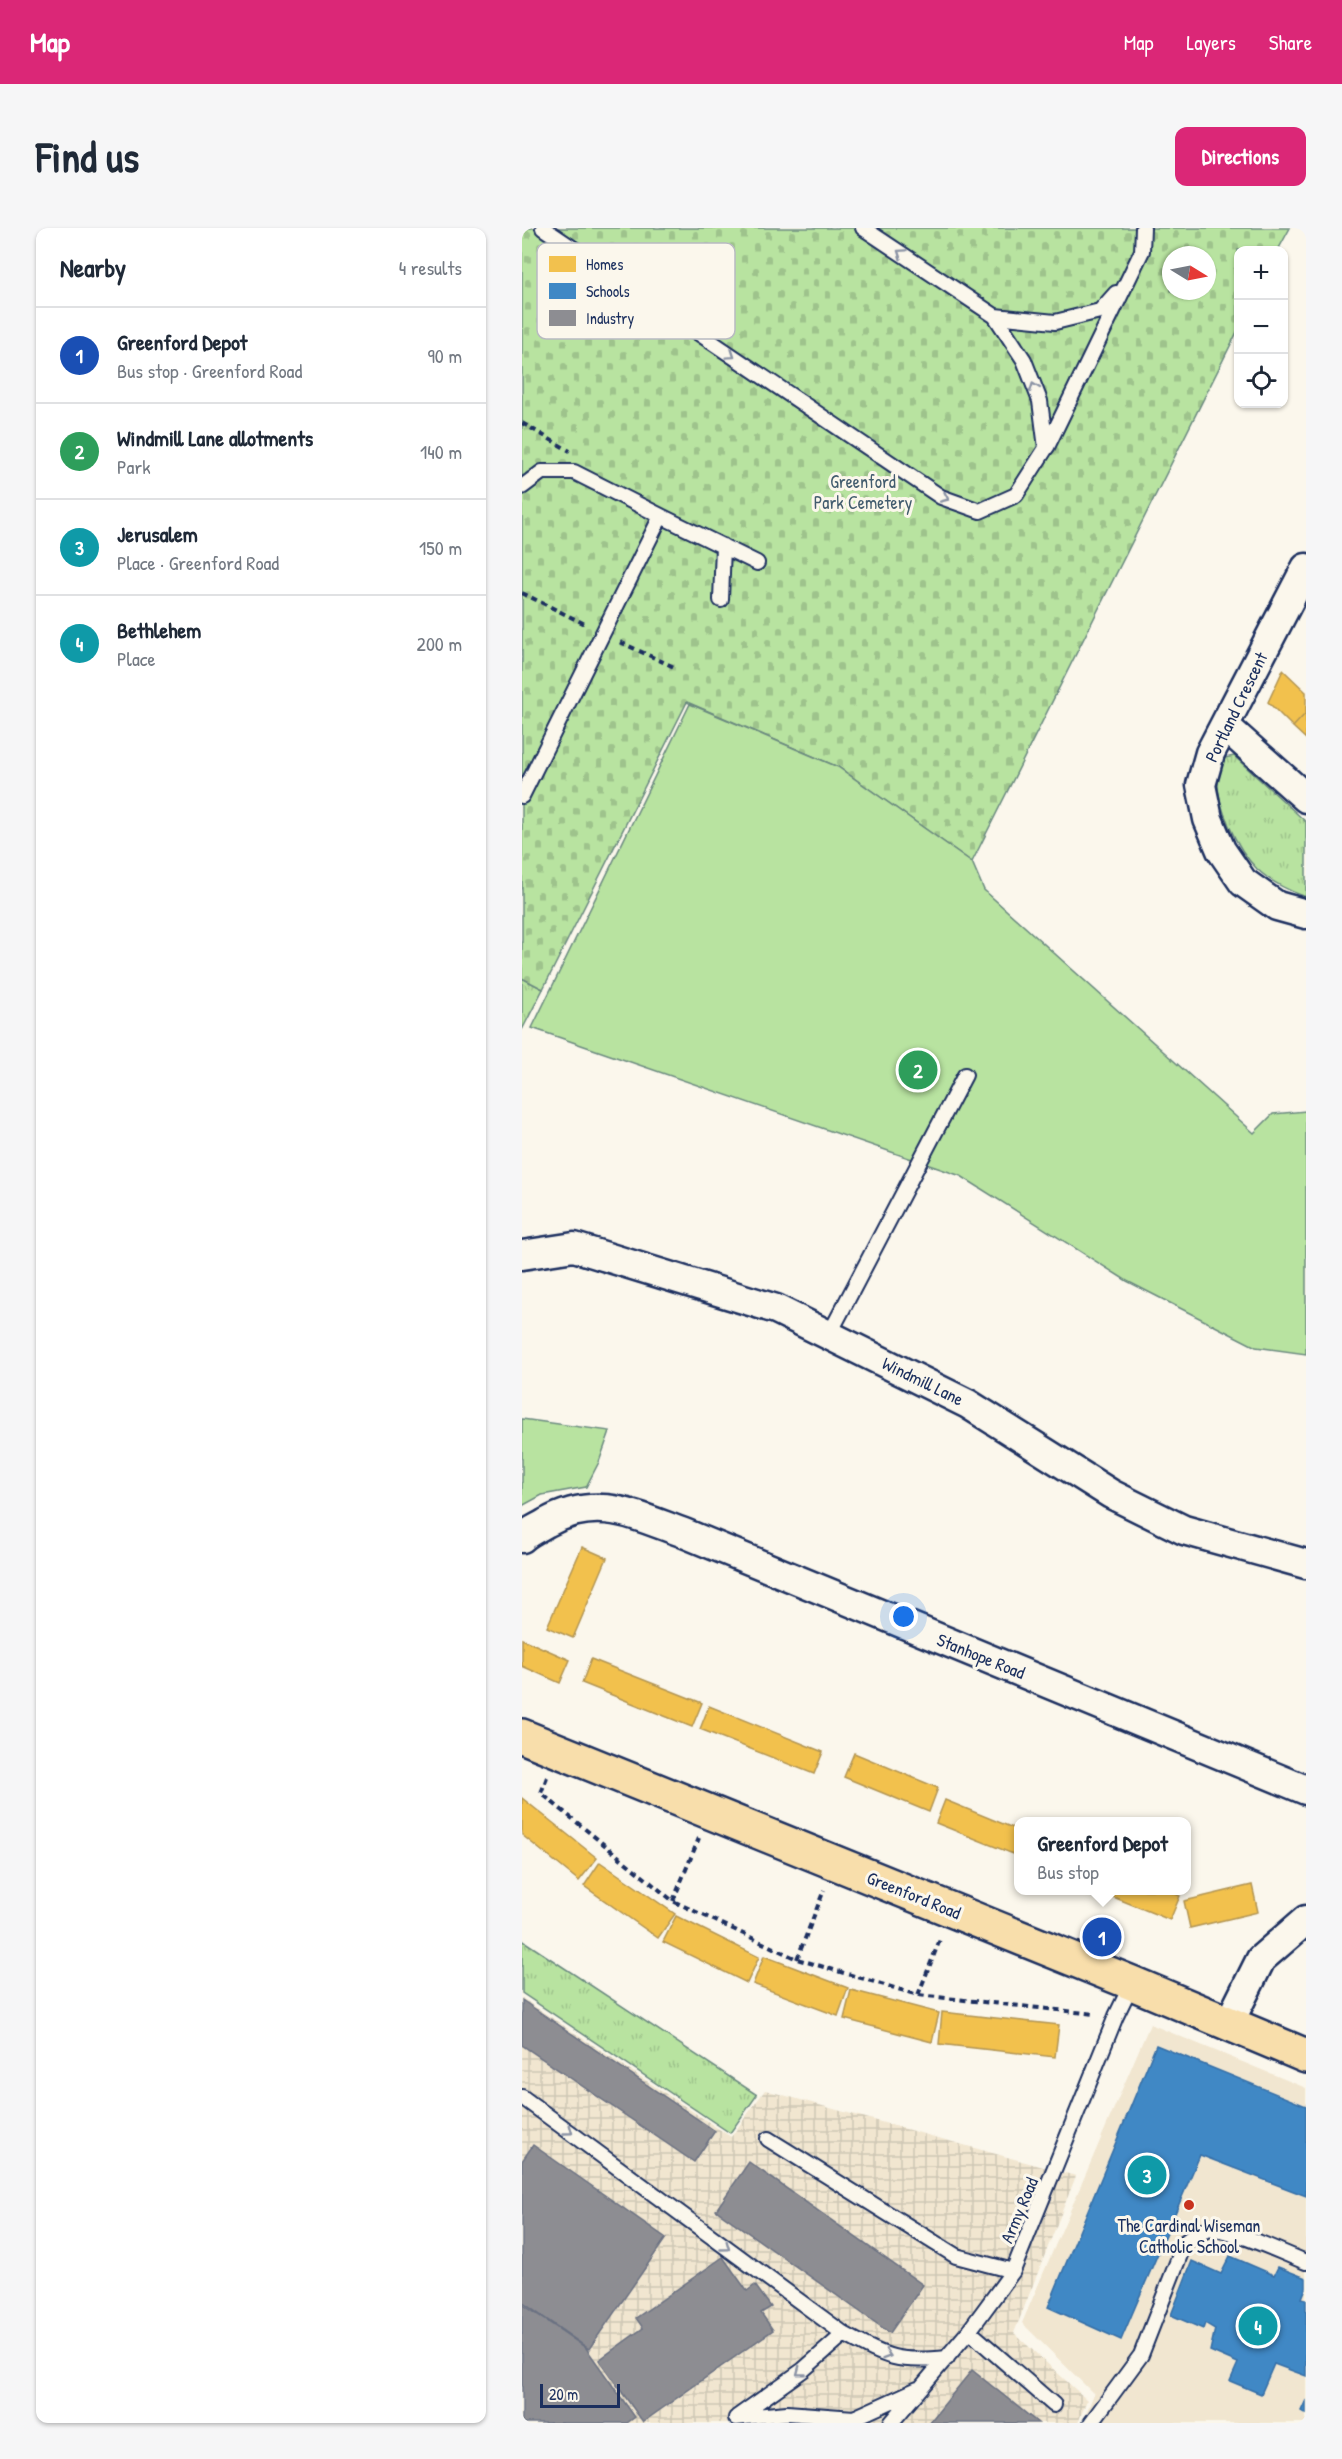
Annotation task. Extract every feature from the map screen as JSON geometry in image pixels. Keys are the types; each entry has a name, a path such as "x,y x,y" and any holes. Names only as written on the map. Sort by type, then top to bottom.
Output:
{"main road":[{"name":"Greenford Road","path":"522,1736 1132,1983 1306,2056"}],"street":[{"name":"Portland Crescent","path":"1306,568 1210,753 1201,785 1208,819 1221,850 1243,882 1277,906 1306,914"},
{"path":"1224,726 1306,798"},
{"name":"Windmill Lane","path":"522,1255 574,1247 776,1309 968,1404 1111,1494 1184,1530 1306,1564"},
{"name":"Stanhope Road","path":"522,1538 561,1515 590,1508 621,1510 695,1537 1306,1790"},
{"path":"1230,2023 1261,1959 1306,1920"}],"lane":[{"path":"543,228 565,243"},
{"path":"863,228 995,316 1024,360 1040,401 1046,448"},
{"path":"707,339 941,497 980,511 1016,495 1046,448 1142,251 1143,228"},
{"path":"995,316 1055,322 1089,314 1100,311 1126,282"},
{"path":"522,487 542,472 574,472 757,563"},
{"path":"522,796 662,516"},
{"path":"721,600 723,546"},
{"path":"829,1335 965,1075"},
{"name":"Army Road","path":"891,2423 969,2331 1013,2271 1116,2016 1132,1983"},
{"path":"522,2097 844,2334 885,2356 912,2361 947,2358"},
{"path":"768,2139 956,2256 1013,2271"},
{"path":"1091,2423 1141,2355 1185,2242 1196,2234 1213,2229 1306,2262"},
{"path":"969,2331 1054,2405"},
{"path":"733,2420 803,2370 844,2334"},
{"path":"733,2420 787,2413 850,2420 920,2388"}],"path":[{"path":"522,423 580,458 574,472"},
{"path":"522,593 674,667"},
{"path":"558,1750 541,1793 673,1901 797,1959 918,1995 1116,2016"},
{"path":"673,1901 710,1812"},
{"path":"797,1959 836,1863"},
{"path":"918,1995 952,1910"}],"shaded area":[{"path":"522,1998 731,2137 765,2090 1076,2176 1014,2333 1087,2400 1078,2423 522,2423"},
{"name":"The Cardinal Wiseman Catholic School","path":"1150,2024 1306,2088 1306,2423 1082,2423 1094,2394 1022,2323"}],"green space":[{"name":"Greenford Park Cemetery","path":"522,228 1290,228 1280,246 1234,246 1234,338 972,862 838,767 687,702 543,989 522,978"},
{"path":"690,704 838,767 972,862 984,890 1254,1133 1273,1114 1306,1111 1306,1354 1256,1347 1127,1281 961,1176 532,1028"},
{"path":"1234,756 1306,822 1306,897 1280,886 1262,874 1249,860 1235,838 1224,812 1218,787 1218,775 1225,758"},
{"path":"522,978 543,989 522,1030"},
{"path":"522,1419 610,1431 599,1462 586,1487 542,1495 522,1506"},
{"path":"522,1940 757,2095 730,2133 522,1993"}],"building: Homes":[{"path":"1283,670 1306,692 1306,713 1293,727 1268,702"},
{"path":"1306,713 1306,739 1293,727"},
{"path":"582,1547 607,1558 573,1638 547,1627"},
{"path":"522,1639 570,1660 560,1683 522,1666"},
{"path":"591,1659 702,1703 692,1727 582,1683"},
{"path":"709,1706 823,1752 814,1774 700,1729"},
{"path":"854,1753 938,1788 929,1812 844,1777"},
{"path":"522,1798 597,1858 579,1881 522,1835"},
{"path":"945,1800 1014,1828 1014,1854 936,1823"},
{"path":"600,1862 675,1914 658,1938 584,1886"},
{"path":"1252,1885 1258,1912 1190,1928 1184,1901"},
{"path":"1108,1895 1178,1895 1180,1896 1170,1920"},
{"path":"676,1916 759,1957 747,1983 663,1942"},
{"path":"764,1956 848,1988 838,2016 753,1984"},
{"path":"851,1990 939,2013 932,2042 844,2019"},
{"path":"942,2012 1059,2025 1055,2057 939,2044"}],"building: Schools":[{"path":"1156,2045 1306,2106 1306,2196 1200,2155 1121,2340 1048,2307"},
{"path":"1230,2256 1274,2275 1278,2267 1306,2278 1306,2288 1302,2298 1306,2299 1306,2376 1274,2364 1261,2394 1230,2381 1238,2363 1210,2351 1215,2329 1205,2323 1203,2329 1171,2315 1192,2261 1221,2274"},
{"path":"1306,2400 1306,2414 1301,2411"}],"building: Industry":[{"path":"522,2000 715,2131 694,2162 522,2045"},
{"path":"533,2145 666,2238 589,2349 522,2302 522,2161"},
{"path":"749,2162 923,2285 890,2333 716,2210"},
{"path":"723,2257 747,2291 755,2285 771,2307 761,2313 773,2330 643,2422 599,2360 643,2328 636,2318"},
{"path":"522,2304 586,2348 635,2417 627,2423 522,2423"},
{"path":"972,2370 1038,2423 929,2423"}],"place":[{"name":"Windmill Lane allotments","path":"918,1070"},
{"name":"Greenford Depot","path":"1102,1937"},
{"name":"Jerusalem","path":"1147,2175"},
{"name":"The Cardinal Wiseman Catholic School","path":"1189,2205"},
{"name":"Bethlehem","path":"1258,2326"}]}
